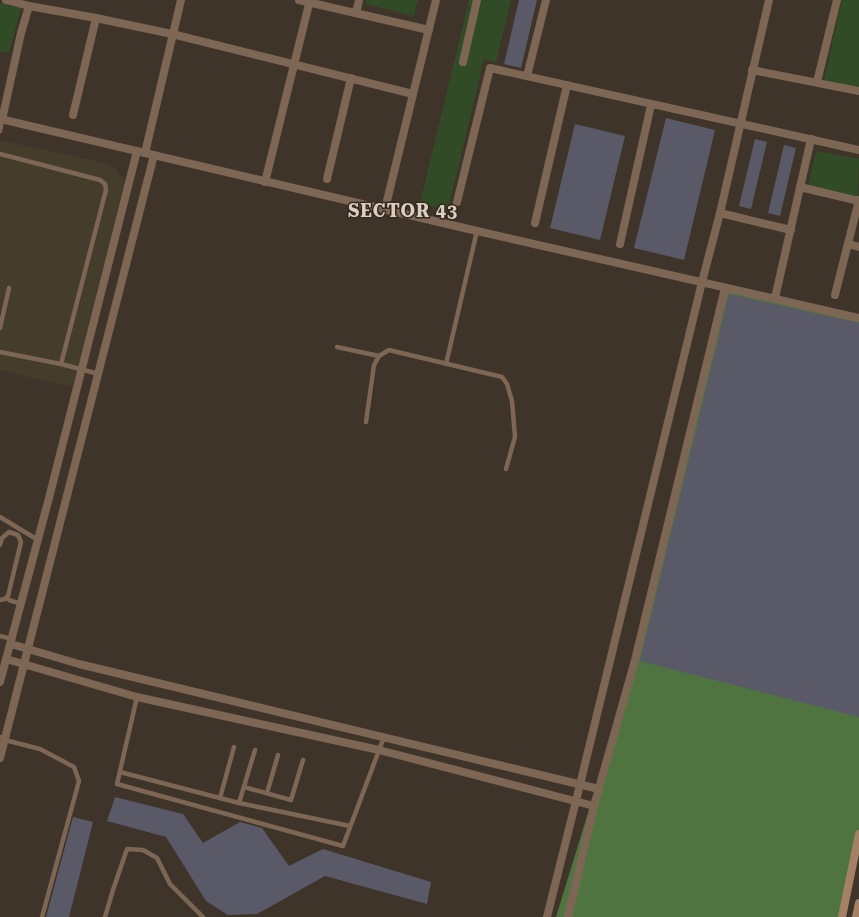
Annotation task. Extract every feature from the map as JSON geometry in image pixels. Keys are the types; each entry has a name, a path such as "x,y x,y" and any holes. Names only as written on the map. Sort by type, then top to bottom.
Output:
{"main road":[{"path":"842,917 859,834"},
{"path":"856,917 859,903"}],"street":[{"path":"6,0 29,6 172,34 413,94"},
{"path":"0,682 22,604 81,370 181,0"},
{"path":"299,0 310,1 429,30"},
{"path":"356,13 359,0"},
{"path":"385,210 436,0"},
{"path":"463,62 477,0"},
{"path":"527,76 546,0"},
{"path":"547,917 720,213 769,0"},
{"path":"817,82 837,0"},
{"path":"265,182 310,1"},
{"path":"29,6 21,33 1,120 385,210 859,318"},
{"path":"73,115 96,18"},
{"path":"457,202 490,68 859,150"},
{"path":"752,70 859,91"},
{"path":"326,179 351,78"},
{"path":"535,223 567,85"},
{"path":"620,244 651,105"},
{"path":"775,298 811,139"},
{"path":"0,758 2,739 29,649 154,155"},
{"path":"800,187 859,200 835,295"},
{"path":"720,213 791,230"},
{"path":"848,244 859,247"},
{"path":"568,917 594,806 635,660 725,288"},
{"path":"11,642 79,664 599,789"},
{"path":"6,659 137,697 379,750 594,806"}],"lane":[{"path":"0,131 1,120"},
{"path":"0,154 100,180 105,184 106,190 61,364"},
{"path":"446,364 477,231"},
{"path":"0,328 9,288"},
{"path":"337,347 379,356"},
{"path":"366,422 374,365 379,356 389,350 502,377 507,384 512,401 515,437 506,469"},
{"path":"0,352 61,364 99,374"},
{"path":"0,517 38,540"},
{"path":"0,545 2,538 9,532 18,535 21,542 6,598"},
{"path":"0,600 6,598 22,604"},
{"path":"0,636 11,642"},
{"path":"137,697 117,784 343,846 384,737"},
{"path":"2,739 40,749 74,767 79,781 42,917"},
{"path":"220,798 234,747"},
{"path":"239,802 255,750"},
{"path":"267,794 278,755"},
{"path":"244,787 291,800 303,760"},
{"path":"120,772 220,798 350,826"},
{"path":"105,917 127,849 143,850 157,858 170,884 203,917"}],"shaded area":[{"path":"0,140 109,164 115,168 124,180 72,387 0,370"}],"green space":[{"path":"367,0 418,0 414,16 365,4"},
{"path":"469,0 511,0 496,62 484,59 448,210 420,203"},
{"path":"842,0 859,0 859,88 824,80"},
{"path":"0,3 21,8 9,53 0,51"},
{"path":"816,151 859,159 858,197 808,186"},
{"path":"725,288 859,318 859,834 842,917 556,917 635,660"}],"building":[{"path":"519,0 537,0 521,68 504,64"},
{"path":"666,118 715,130 684,260 634,248"},
{"path":"575,124 625,136 600,240 550,228"},
{"path":"755,139 767,142 751,209 739,206"},
{"path":"784,145 796,148 780,216 768,213"},
{"path":"729,294 859,323 859,717 640,661"},
{"path":"115,797 183,814 203,843 240,822 262,828 289,866 323,849 431,882 427,904 325,876 257,914 228,915 206,901 166,837 107,821"},
{"path":"73,817 93,822 69,917 46,917"}],"district":[{"name":"SECTOR 43","path":"403,211"}]}
